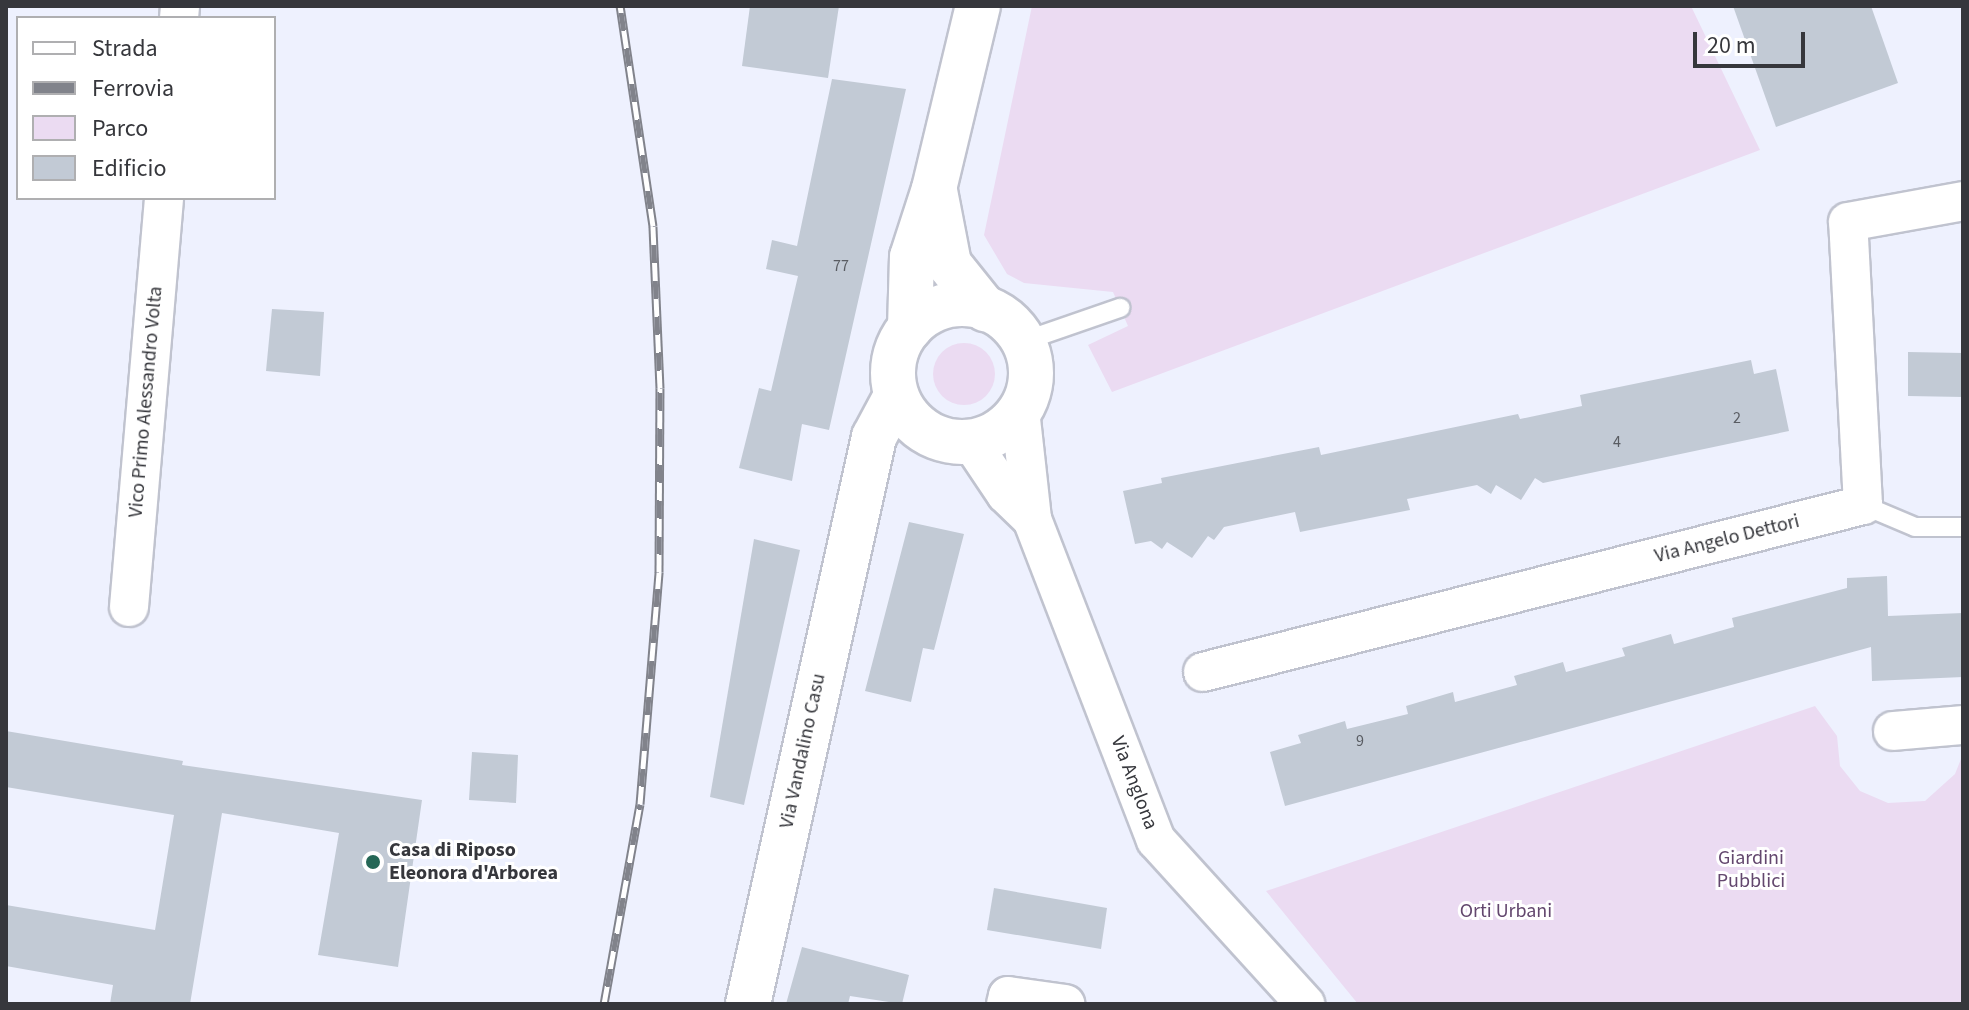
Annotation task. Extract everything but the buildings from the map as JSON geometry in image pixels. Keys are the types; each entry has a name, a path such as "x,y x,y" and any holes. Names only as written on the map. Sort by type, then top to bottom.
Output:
{"main road":[{"path":"934,189 949,264 985,309 1011,324 1024,341 1031,384 1020,410 993,435 951,438 908,417 896,396 896,357 910,328 912,257 934,189 978,6"},
{"path":"910,328 950,305 985,309"},
{"name":"Via Vandalino Casu","path":"748,1004 874,437 896,396"},
{"path":"861,500 951,438"}],"street":[{"name":"Vico Primo Alessandro Volta","path":"129,607 164,200"},
{"path":"1863,505 1848,222 1963,201"},
{"name":"Via Anglona","path":"1020,410 1032,519 1156,840 1305,1004"},
{"name":"Via Anglona","path":"951,438 1032,519"},
{"name":"Via Angelo Dettori","path":"1203,672 1863,505"},
{"path":"1893,731 1963,725"},
{"path":"1006,1004 1008,996 1065,1004"}],"lane":[{"path":"1024,341 1120,308"},
{"path":"1863,505 1915,527 1963,527"}],"green space":[{"path":"1032,6 1691,6 1760,150 1112,392 1088,345 1128,326 1113,292 1024,283 1007,274 984,235"},
{"path":"964,343 976,345 986,352 993,362 993,386 986,396 976,403 964,405 952,403 942,396 935,386 933,374 935,362 942,352 952,345"},
{"name":"Giardini Pubblici","path":"1815,706 1837,736 1840,766 1860,791 1888,803 1925,801 1955,774 1963,754 1963,1004 1358,1004 1266,891"}],"railway":[{"path":"604,1004 640,804 659,572 660,388 653,226 620,6"}],"place":[{"name":"Casa di Riposo Eleonora d'Arborea","path":"373,862"}],"park label":[{"name":"Orti Urbani","path":"1506,911"}]}
